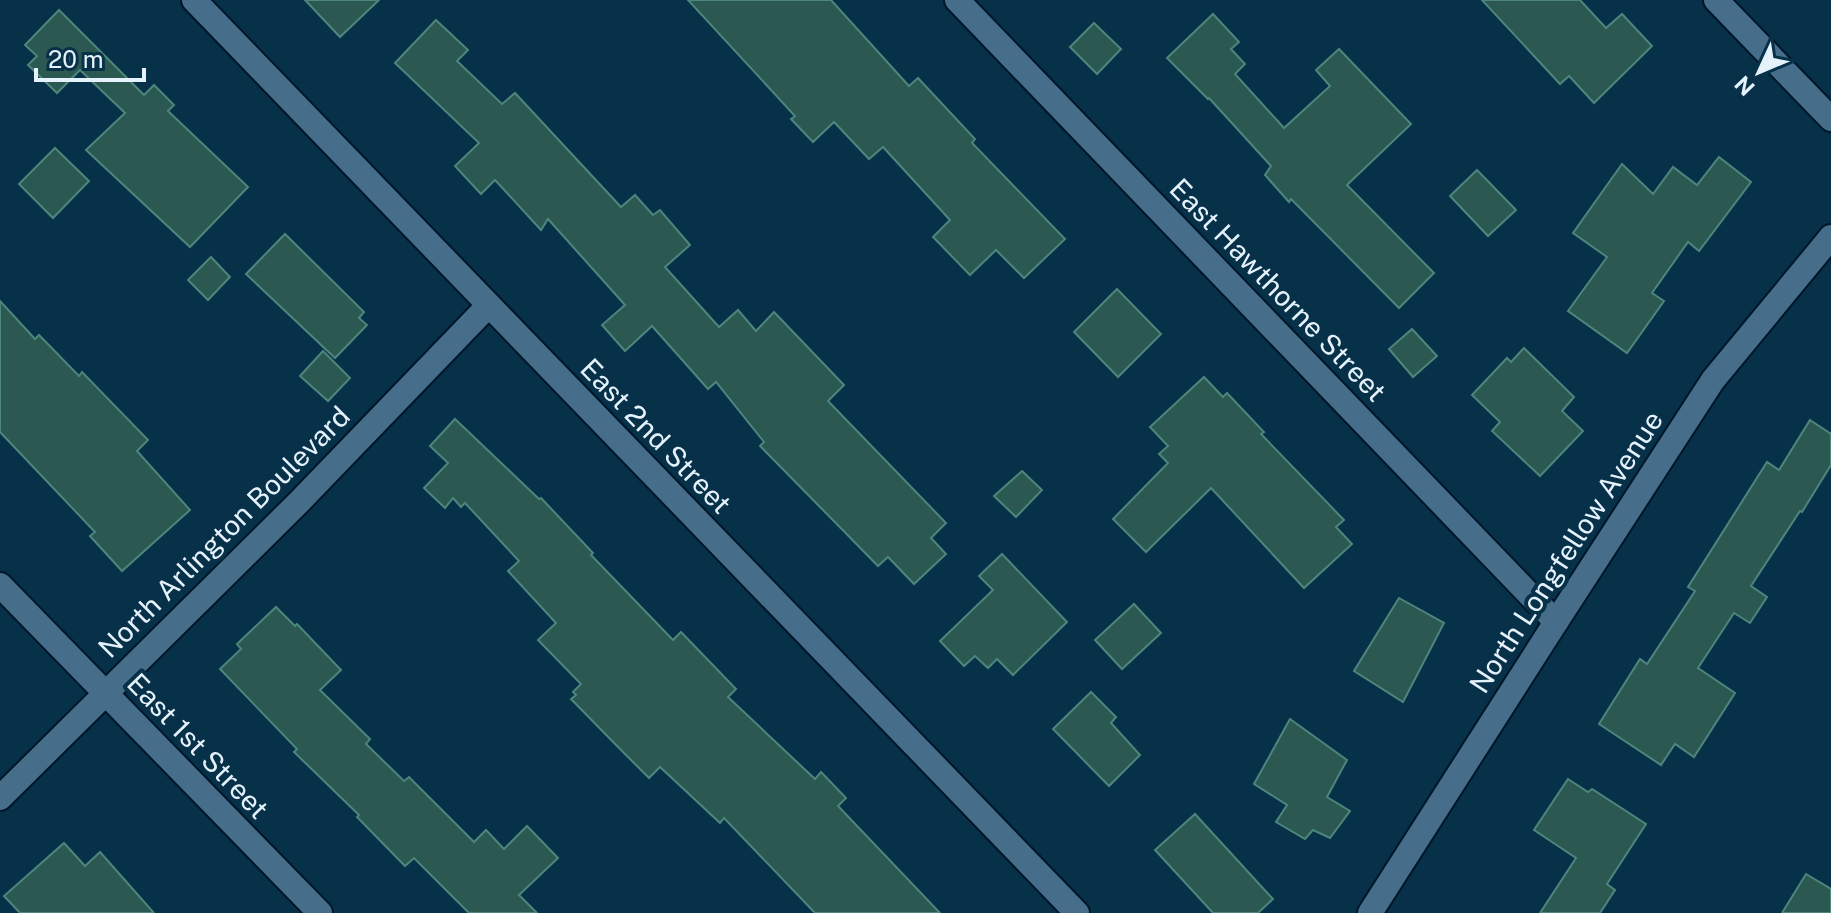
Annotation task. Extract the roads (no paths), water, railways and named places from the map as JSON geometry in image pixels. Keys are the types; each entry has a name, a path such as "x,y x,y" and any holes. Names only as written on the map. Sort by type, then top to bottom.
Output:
{"street":[{"name":"East 2nd Street","path":"194,0 1077,913"},
{"name":"East Hawthorne Street","path":"957,0 1556,622"},
{"path":"1716,0 1831,119"},
{"name":"North Longfellow Avenue","path":"1370,913 1713,380 1831,237"},
{"name":"North Arlington Boulevard","path":"0,798 298,503 488,306"},
{"name":"East 1st Street","path":"0,585 320,913"}]}
